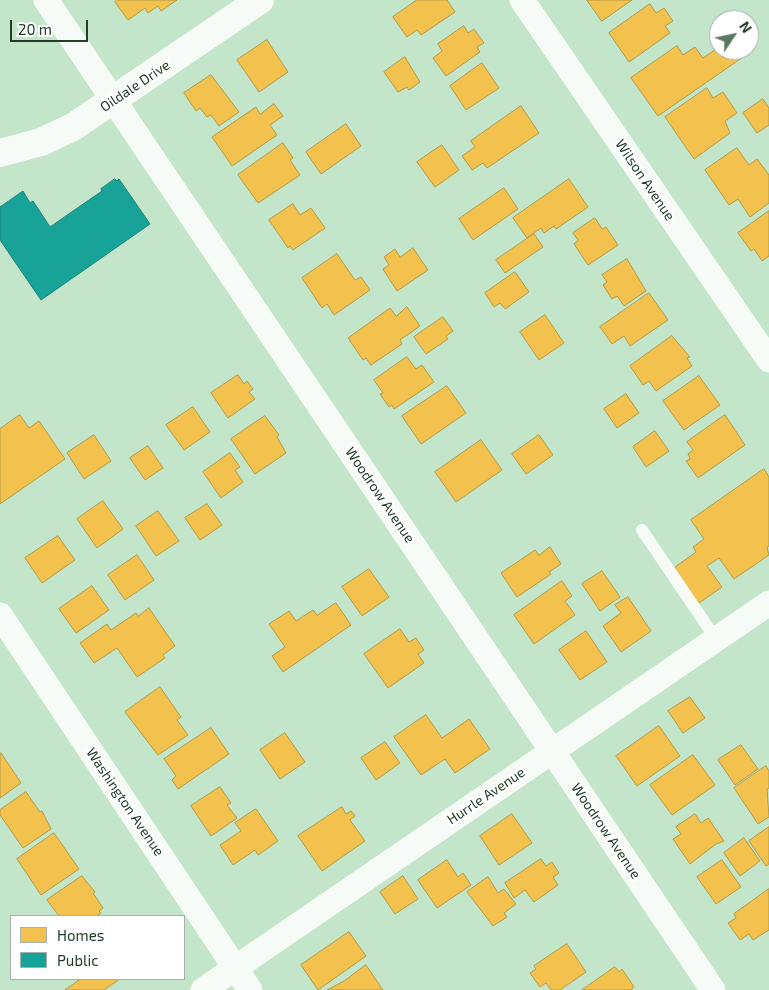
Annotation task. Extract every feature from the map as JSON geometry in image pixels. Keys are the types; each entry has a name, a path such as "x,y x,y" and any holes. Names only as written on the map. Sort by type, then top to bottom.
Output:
{"street":[{"name":"Woodrow Avenue","path":"46,0 713,990"},
{"name":"Oildale Drive","path":"0,152 41,142 74,127 260,0"},
{"name":"Wilson Avenue","path":"522,0 769,360"},
{"name":"Hurrle Avenue","path":"203,990 769,602"},
{"name":"Washington Avenue","path":"0,615 250,990"}],"lane":[{"path":"642,530 716,639"}],"building: Homes":[{"path":"117,0 177,0 161,11 158,6 148,13 145,8 128,20 115,2"},
{"path":"417,0 447,0 455,12 421,35 417,30 407,37 393,17"},
{"path":"587,0 632,0 602,21"},
{"path":"650,4 656,13 664,8 673,21 665,26 670,33 629,62 609,33"},
{"path":"464,26 468,33 474,29 484,43 477,47 480,52 446,76 433,58 442,51 438,44"},
{"path":"267,40 288,72 259,92 237,60"},
{"path":"677,46 683,55 695,47 703,58 709,54 709,60 739,60 658,116 631,78"},
{"path":"405,57 420,82 409,90 407,87 398,92 384,72"},
{"path":"482,63 499,88 466,110 450,86"},
{"path":"211,75 239,112 219,126 211,115 207,117 200,108 196,111 184,93"},
{"path":"707,88 713,98 723,92 737,113 725,121 730,133 694,159 665,117"},
{"path":"763,99 769,108 769,125 757,133 743,113"},
{"path":"274,104 283,116 270,125 277,135 232,166 212,137 256,107 260,114"},
{"path":"521,106 539,133 487,168 483,163 472,170 462,156 475,147 471,141"},
{"path":"346,124 361,146 321,174 306,152"},
{"path":"283,143 293,158 290,160 300,175 258,203 238,175"},
{"path":"442,145 459,170 435,187 417,162"},
{"path":"737,148 749,165 757,159 769,175 769,203 750,217 738,199 729,205 705,170"},
{"path":"569,179 588,207 556,229 554,226 544,233 541,228 527,238 513,218"},
{"path":"504,188 518,209 473,240 459,219"},
{"path":"293,204 300,215 311,208 325,228 293,250 290,246 288,248 269,220"},
{"path":"769,211 769,256 762,261 754,249 751,251 738,233"},
{"path":"595,218 602,229 606,227 618,245 588,265 574,244 578,240 573,233"},
{"path":"534,234 543,247 505,273 496,260"},
{"path":"413,248 428,270 397,291 383,269 389,265 384,257 395,249 400,257"},
{"path":"337,254 355,280 361,277 370,290 334,315 327,304 322,308 302,278"},
{"path":"627,259 646,291 624,306 617,296 612,299 603,285 607,282 602,275"},
{"path":"515,272 529,292 505,309 500,303 494,307 485,293"},
{"path":"649,293 668,320 630,346 624,336 612,344 600,327"},
{"path":"407,307 420,326 400,340 402,344 371,365 366,358 363,360 348,338 390,308 396,316"},
{"path":"545,315 564,343 539,360 520,332"},
{"path":"443,317 453,331 446,336 448,339 426,354 414,337"},
{"path":"672,336 690,357 687,358 692,366 656,391 649,381 643,385 630,366"},
{"path":"407,357 416,369 422,365 434,382 394,409 392,405 389,407 380,394 383,393 374,380"},
{"path":"238,375 244,384 247,381 253,389 249,392 255,399 228,418 211,393"},
{"path":"699,376 720,405 684,430 663,401"},
{"path":"447,386 466,413 421,444 402,416"},
{"path":"626,394 639,413 617,428 604,409"},
{"path":"193,407 210,432 184,450 166,425"},
{"path":"20,415 29,428 39,421 65,459 0,504 0,429"},
{"path":"725,415 745,445 698,478 686,461 690,459 688,454 693,450 687,442"},
{"path":"265,416 279,435 277,437 286,453 255,474 231,439"},
{"path":"655,431 669,451 646,467 633,447"},
{"path":"94,435 111,461 84,479 67,453"},
{"path":"539,435 553,455 526,474 512,454"},
{"path":"481,440 502,470 456,502 435,472"},
{"path":"148,446 163,468 145,480 130,458"},
{"path":"230,453 240,467 235,470 243,482 221,498 203,472"},
{"path":"764,469 769,477 769,546 767,547 769,555 734,579 719,558 707,566 722,587 696,605 671,570 696,552 693,547 704,539 691,520"},
{"path":"103,501 123,529 97,548 77,519"},
{"path":"207,504 222,525 200,540 185,518"},
{"path":"158,511 179,541 156,556 136,526"},
{"path":"58,536 75,560 42,583 25,558"},
{"path":"550,547 561,564 549,572 551,574 517,597 501,573 535,550 539,555"},
{"path":"137,555 154,580 125,600 108,575"},
{"path":"369,569 389,597 362,616 342,587"},
{"path":"602,571 620,597 600,611 582,584"},
{"path":"562,581 572,596 565,601 575,615 534,644 514,615"},
{"path":"92,586 109,610 76,633 59,609"},
{"path":"628,597 651,631 621,652 603,626 621,613 615,605"},
{"path":"336,603 351,625 283,672 272,656 285,647 269,624 289,611 296,621 313,610 317,615"},
{"path":"149,608 175,646 163,655 165,658 137,677 117,648 94,663 80,643 107,624 111,630 136,613 138,616"},
{"path":"400,629 409,642 416,638 424,650 418,654 424,663 388,688 364,654"},
{"path":"586,631 607,662 580,680 559,650"},
{"path":"160,687 181,717 177,720 188,735 158,755 125,712"},
{"path":"690,697 705,718 683,733 668,711"},
{"path":"426,715 442,738 469,719 490,749 455,773 445,759 421,775 394,737"},
{"path":"659,726 680,756 637,786 616,756"},
{"path":"211,728 229,754 178,789 172,780 176,776 164,759"},
{"path":"285,733 305,762 280,779 260,750"},
{"path":"385,742 400,763 376,780 361,758"},
{"path":"741,745 758,769 735,785 718,760"},
{"path":"0,754 21,783 0,798"},
{"path":"693,755 715,785 672,815 650,785"},
{"path":"766,766 769,771 769,788 767,789 769,817 758,824 734,788"},
{"path":"220,787 231,803 227,805 237,818 211,836 191,806"},
{"path":"26,792 40,812 42,811 51,829 23,848 0,815 0,810"},
{"path":"342,807 346,814 351,811 355,816 350,820 365,841 322,871 298,836"},
{"path":"256,809 278,841 258,855 255,850 233,865 220,845 241,831 235,823"},
{"path":"512,814 532,843 499,865 480,836"},
{"path":"695,814 701,823 708,818 724,841 716,844 690,864 673,839 681,834 676,827"},
{"path":"769,827 769,864 766,866 749,841"},
{"path":"54,833 79,869 41,895 17,859"},
{"path":"744,838 760,861 740,876 724,853"},
{"path":"541,859 546,866 552,862 559,873 553,877 558,885 534,902 525,890 514,898 505,883"},
{"path":"447,860 458,877 463,873 471,885 437,908 418,880"},
{"path":"722,860 741,887 716,904 697,877"},
{"path":"82,876 95,892 93,893 103,908 98,915 58,915 47,900"},
{"path":"403,876 418,899 395,914 380,892"},
{"path":"488,877 498,893 504,889 516,904 504,913 507,917 493,926 467,892"},
{"path":"769,889 769,930 753,940 749,934 740,940 728,923 736,918 734,914"},
{"path":"349,932 366,956 318,990 301,965"},
{"path":"567,944 586,972 560,990 551,990 546,983 540,987 530,973 536,969 534,966"},
{"path":"366,965 383,990 327,990 344,981"},
{"path":"615,967 619,972 622,969 634,987 631,990 582,990"},
{"path":"80,980 119,980 104,990 65,990"}],"building: Public":[{"path":"115,179 117,181 119,179 150,224 41,300 0,240 0,207 23,191 30,203 33,201 50,227 102,191 101,189"}]}
